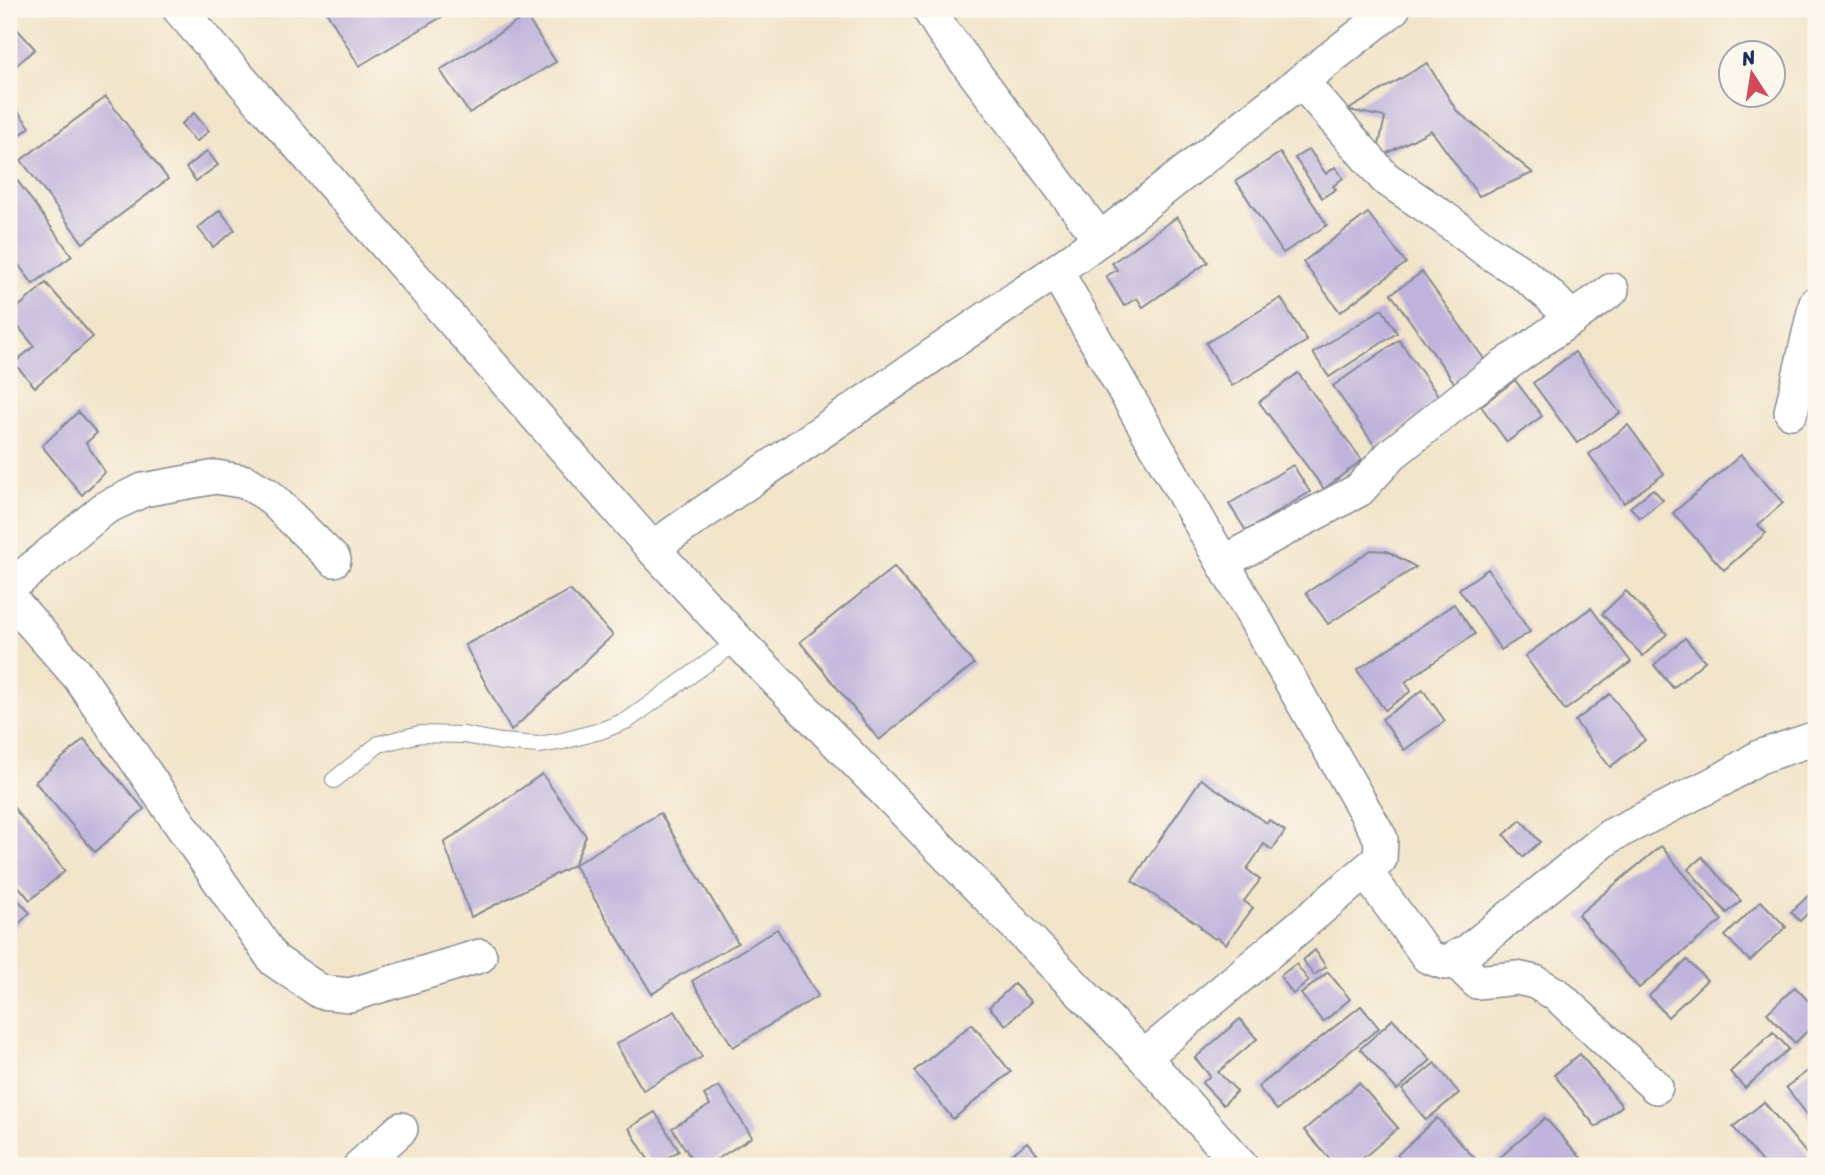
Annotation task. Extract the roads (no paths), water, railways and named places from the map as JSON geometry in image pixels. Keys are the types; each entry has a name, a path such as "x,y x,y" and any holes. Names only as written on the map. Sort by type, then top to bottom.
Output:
{"street":[{"path":"179,9 652,548 738,641 1144,1057 1241,1166"},
{"path":"929,9 1100,239"},
{"path":"652,548 1100,239 1393,9"},
{"path":"1301,80 1385,178 1522,273 1572,318"},
{"path":"1056,271 1381,839 1380,859 1366,872 1144,1057"},
{"path":"1223,562 1359,490 1392,454 1490,376 1612,290"},
{"path":"1791,412 1816,303"},
{"path":"9,588 105,508 143,490 216,477 246,481 268,495 334,560"},
{"path":"9,597 79,677 274,960 321,992 350,995 480,956"},
{"path":"1366,872 1428,957 1445,963 1468,951 1610,836 1723,779 1759,757 1816,738"},
{"path":"1454,959 1477,982 1517,978 1535,982 1557,995 1656,1087"},
{"path":"360,1166 401,1129"}],"lane":[{"path":"334,780 379,744 419,734 464,735 539,745 600,731 628,720 738,641"}]}
